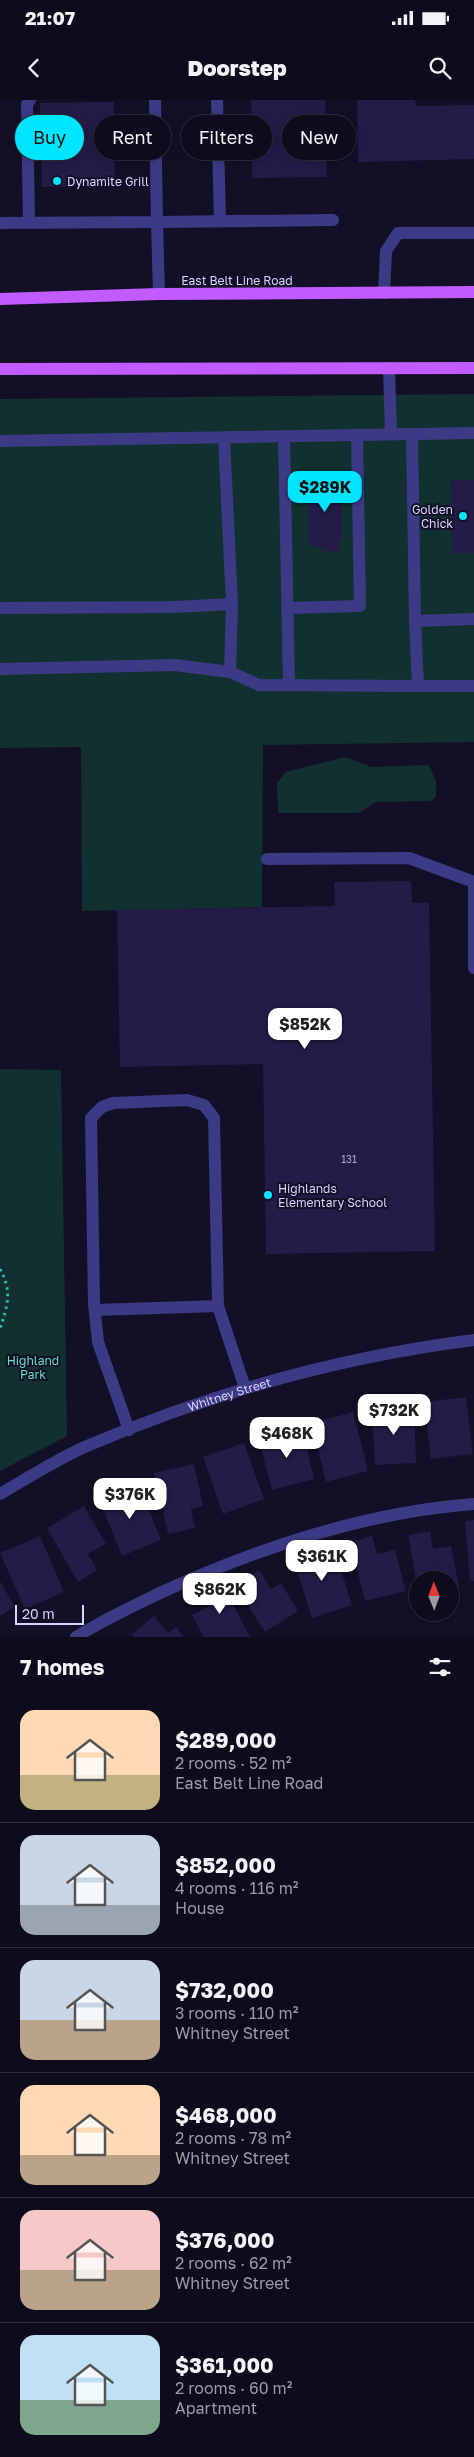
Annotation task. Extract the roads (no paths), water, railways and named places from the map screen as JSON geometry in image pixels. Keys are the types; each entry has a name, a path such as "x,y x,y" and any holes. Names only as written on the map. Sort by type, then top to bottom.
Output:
{"main road":[{"name":"East Belt Line Road","path":"0,299 159,294 474,292"},
{"path":"0,369 474,368"}],"street":[{"path":"29,223 26,104 30,100"},
{"path":"155,100 159,294"},
{"path":"217,100 220,221"},
{"path":"0,223 333,220"},
{"path":"384,293 386,251 398,233 474,233"},
{"path":"389,368 391,434"},
{"path":"0,441 474,433"},
{"path":"287,608 360,606 357,435"},
{"path":"412,435 418,686"},
{"path":"284,436 289,685"},
{"path":"224,438 232,604 230,672"},
{"path":"0,608 174,607 232,604"},
{"path":"415,621 474,619"},
{"path":"0,669 175,665 230,672 260,685 474,686"},
{"path":"267,859 409,858 474,883 474,968"},
{"path":"129,1430 98,1342 96,1310 92,1118 102,1108 113,1103 187,1100 204,1105 214,1118 218,1306 245,1388"},
{"path":"96,1310 218,1306"},
{"name":"Whitney Street","path":"0,1494 85,1447 245,1388 306,1370 432,1345 474,1340"},
{"path":"76,1637 117,1614 216,1567 320,1533 401,1512 474,1504"}],"place":[{"name":"Dynamite Grill","path":"57,181"},
{"name":"Golden Chick","path":"463,516"},
{"name":"Highlands Elementary School","path":"268,1195"}],"park label":[{"name":"Highland Park","path":"33,1367"}]}
